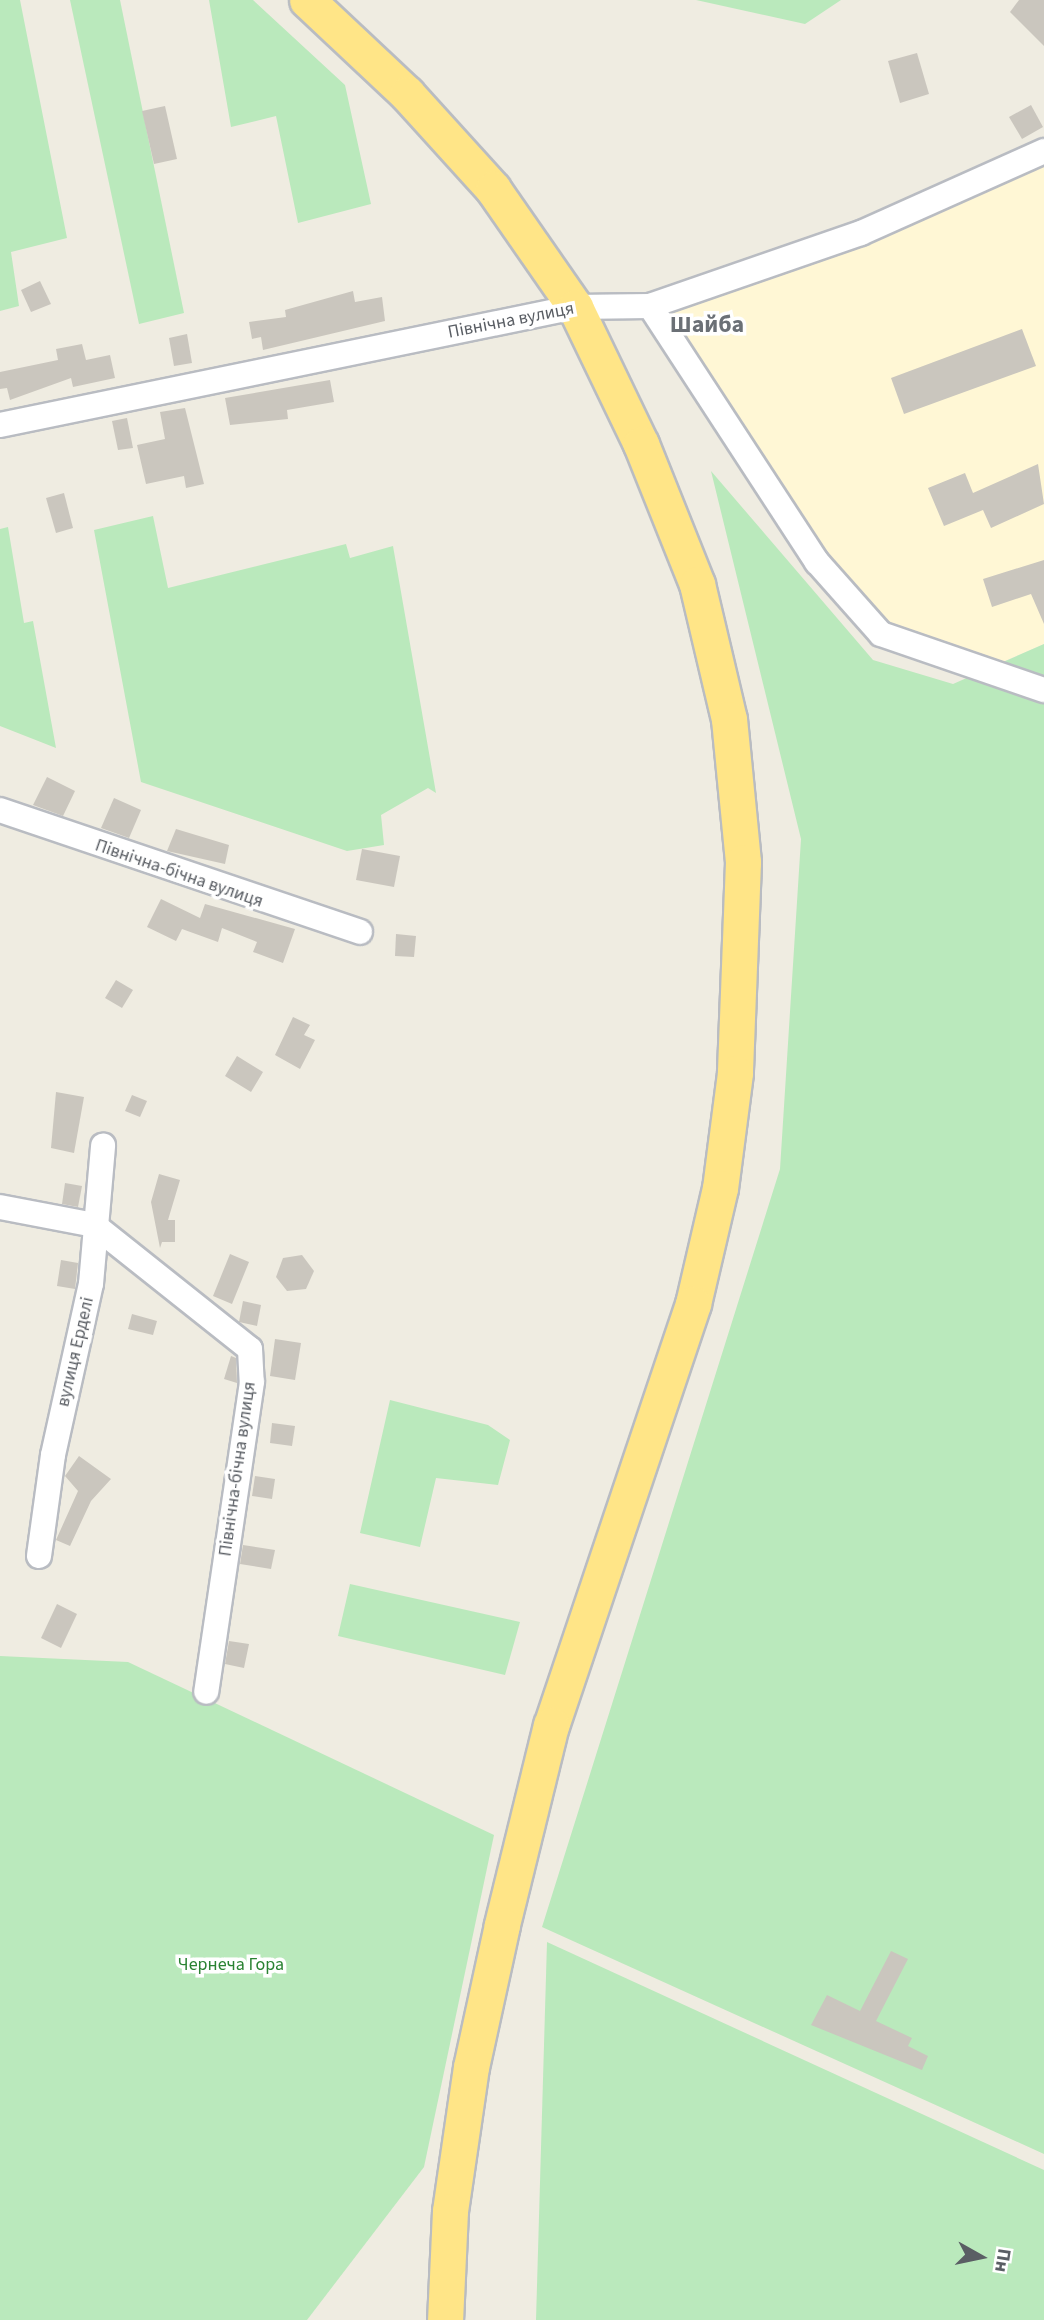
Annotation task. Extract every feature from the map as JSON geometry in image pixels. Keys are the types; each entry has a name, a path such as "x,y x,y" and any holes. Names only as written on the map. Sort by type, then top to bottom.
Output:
{"highway":[{"path":"307,0 407,94 493,189 575,307 641,444 696,584 729,719 743,862 735,1073 720,1188 693,1304 551,1725 502,1925 466,2104 450,2211 445,2320"}],"street":[{"name":"Північна вулиця","path":"0,425 575,307 650,306 861,233 1044,151"},
{"path":"650,306 817,562 881,634 1044,690"},
{"name":"Північна-бічна вулиця","path":"0,810 360,932"},
{"name":"вулиця Ерделі","path":"39,1556 50,1469 91,1283 103,1146"},
{"path":"0,1207 94,1225"},
{"name":"Північна-бічна вулиця","path":"94,1225 168,1287 203,1307 250,1349 252,1382 205,1692"}],"shaded area":[{"path":"1044,151 1044,644 982,671 881,634 650,306"}],"green space":[{"path":"0,0 20,0 67,238 11,252 19,306 0,311"},
{"path":"70,0 120,0 184,313 139,324"},
{"path":"209,0 253,0 345,85 371,204 298,223 276,116 231,127"},
{"path":"696,0 841,0 805,24"},
{"path":"711,471 873,660 953,684 1044,644 1044,2154 542,1927 780,1169 801,839"},
{"path":"153,516 168,588 346,544 350,558 393,546 436,793 428,788 381,815 384,845 347,851 141,782 94,530"},
{"path":"8,527 24,623 33,621 56,748 0,726 0,529"},
{"path":"390,1400 488,1425 510,1440 498,1485 436,1478 420,1547 360,1533"},
{"path":"350,1584 520,1622 505,1675 338,1636"},
{"name":"Чернеча Гора","path":"0,1656 128,1662 494,1835 424,2167 307,2320 0,2320"},
{"path":"547,1942 1044,2170 1044,2320 536,2320"}],"building":[{"path":"1019,0 1044,0 1044,46 1010,12"},
{"path":"917,53 929,94 900,103 888,61"},
{"path":"1031,105 1043,127 1022,139 1009,117"},
{"path":"165,106 177,159 154,164 142,111"},
{"path":"40,281 51,304 31,312 21,290"},
{"path":"353,291 355,302 382,297 385,321 263,350 261,337 252,339 249,322 286,317 285,310"},
{"path":"1022,329 1036,366 904,414 891,378"},
{"path":"187,334 192,363 174,366 169,338"},
{"path":"82,344 86,360 110,355 115,378 73,387 71,378 10,400 7,388 0,389 0,372 58,360 56,349"},
{"path":"330,380 334,402 287,410 288,419 230,425 225,398"},
{"path":"185,408 204,484 186,488 184,476 146,484 137,445 165,439 160,412"},
{"path":"127,418 133,448 118,450 112,421"},
{"path":"1038,464 1044,504 991,528 983,510 944,526 928,488 965,473 973,493"},
{"path":"64,493 73,528 56,533 46,498"},
{"path":"1044,560 1044,624 1031,594 992,607 983,579"},
{"path":"47,777 75,791 63,816 33,805"},
{"path":"114,798 141,810 129,838 101,828"},
{"path":"176,829 229,845 225,864 167,851"},
{"path":"362,849 400,856 394,887 356,880"},
{"path":"161,899 200,918 205,904 295,929 283,963 253,952 257,942 222,928 218,942 182,929 176,941 147,927"},
{"path":"396,934 416,936 414,957 395,956"},
{"path":"116,980 133,990 122,1008 105,998"},
{"path":"293,1017 310,1025 304,1035 315,1040 300,1069 275,1055"},
{"path":"237,1056 263,1072 251,1092 225,1076"},
{"path":"56,1092 84,1097 74,1153 51,1148"},
{"path":"132,1095 147,1101 140,1117 125,1111"},
{"path":"159,1174 180,1180 168,1220 175,1220 175,1242 162,1242 160,1248 151,1202"},
{"path":"65,1183 82,1186 78,1207 62,1204"},
{"path":"230,1254 249,1262 232,1304 213,1296"},
{"path":"302,1255 314,1271 306,1289 287,1291 276,1277 283,1258"},
{"path":"61,1260 78,1263 75,1289 57,1286"},
{"path":"243,1301 261,1305 257,1326 239,1322"},
{"path":"132,1314 157,1321 153,1335 128,1329"},
{"path":"275,1339 301,1343 295,1380 270,1376"},
{"path":"231,1356 236,1358 237,1383 224,1379"},
{"path":"272,1423 295,1426 292,1446 270,1443"},
{"path":"79,1456 111,1479 91,1501 70,1546 56,1540 78,1491 65,1476"},
{"path":"255,1476 275,1479 272,1499 252,1496"},
{"path":"243,1545 275,1550 271,1569 240,1564"},
{"path":"57,1604 77,1614 61,1648 41,1638"},
{"path":"229,1641 249,1644 244,1668 225,1664"},
{"path":"891,1951 908,1959 876,2021 912,2038 908,2046 928,2056 922,2070 811,2025 827,1995 860,2011"}],"district":[{"name":"Шайба","path":"707,325"}]}
